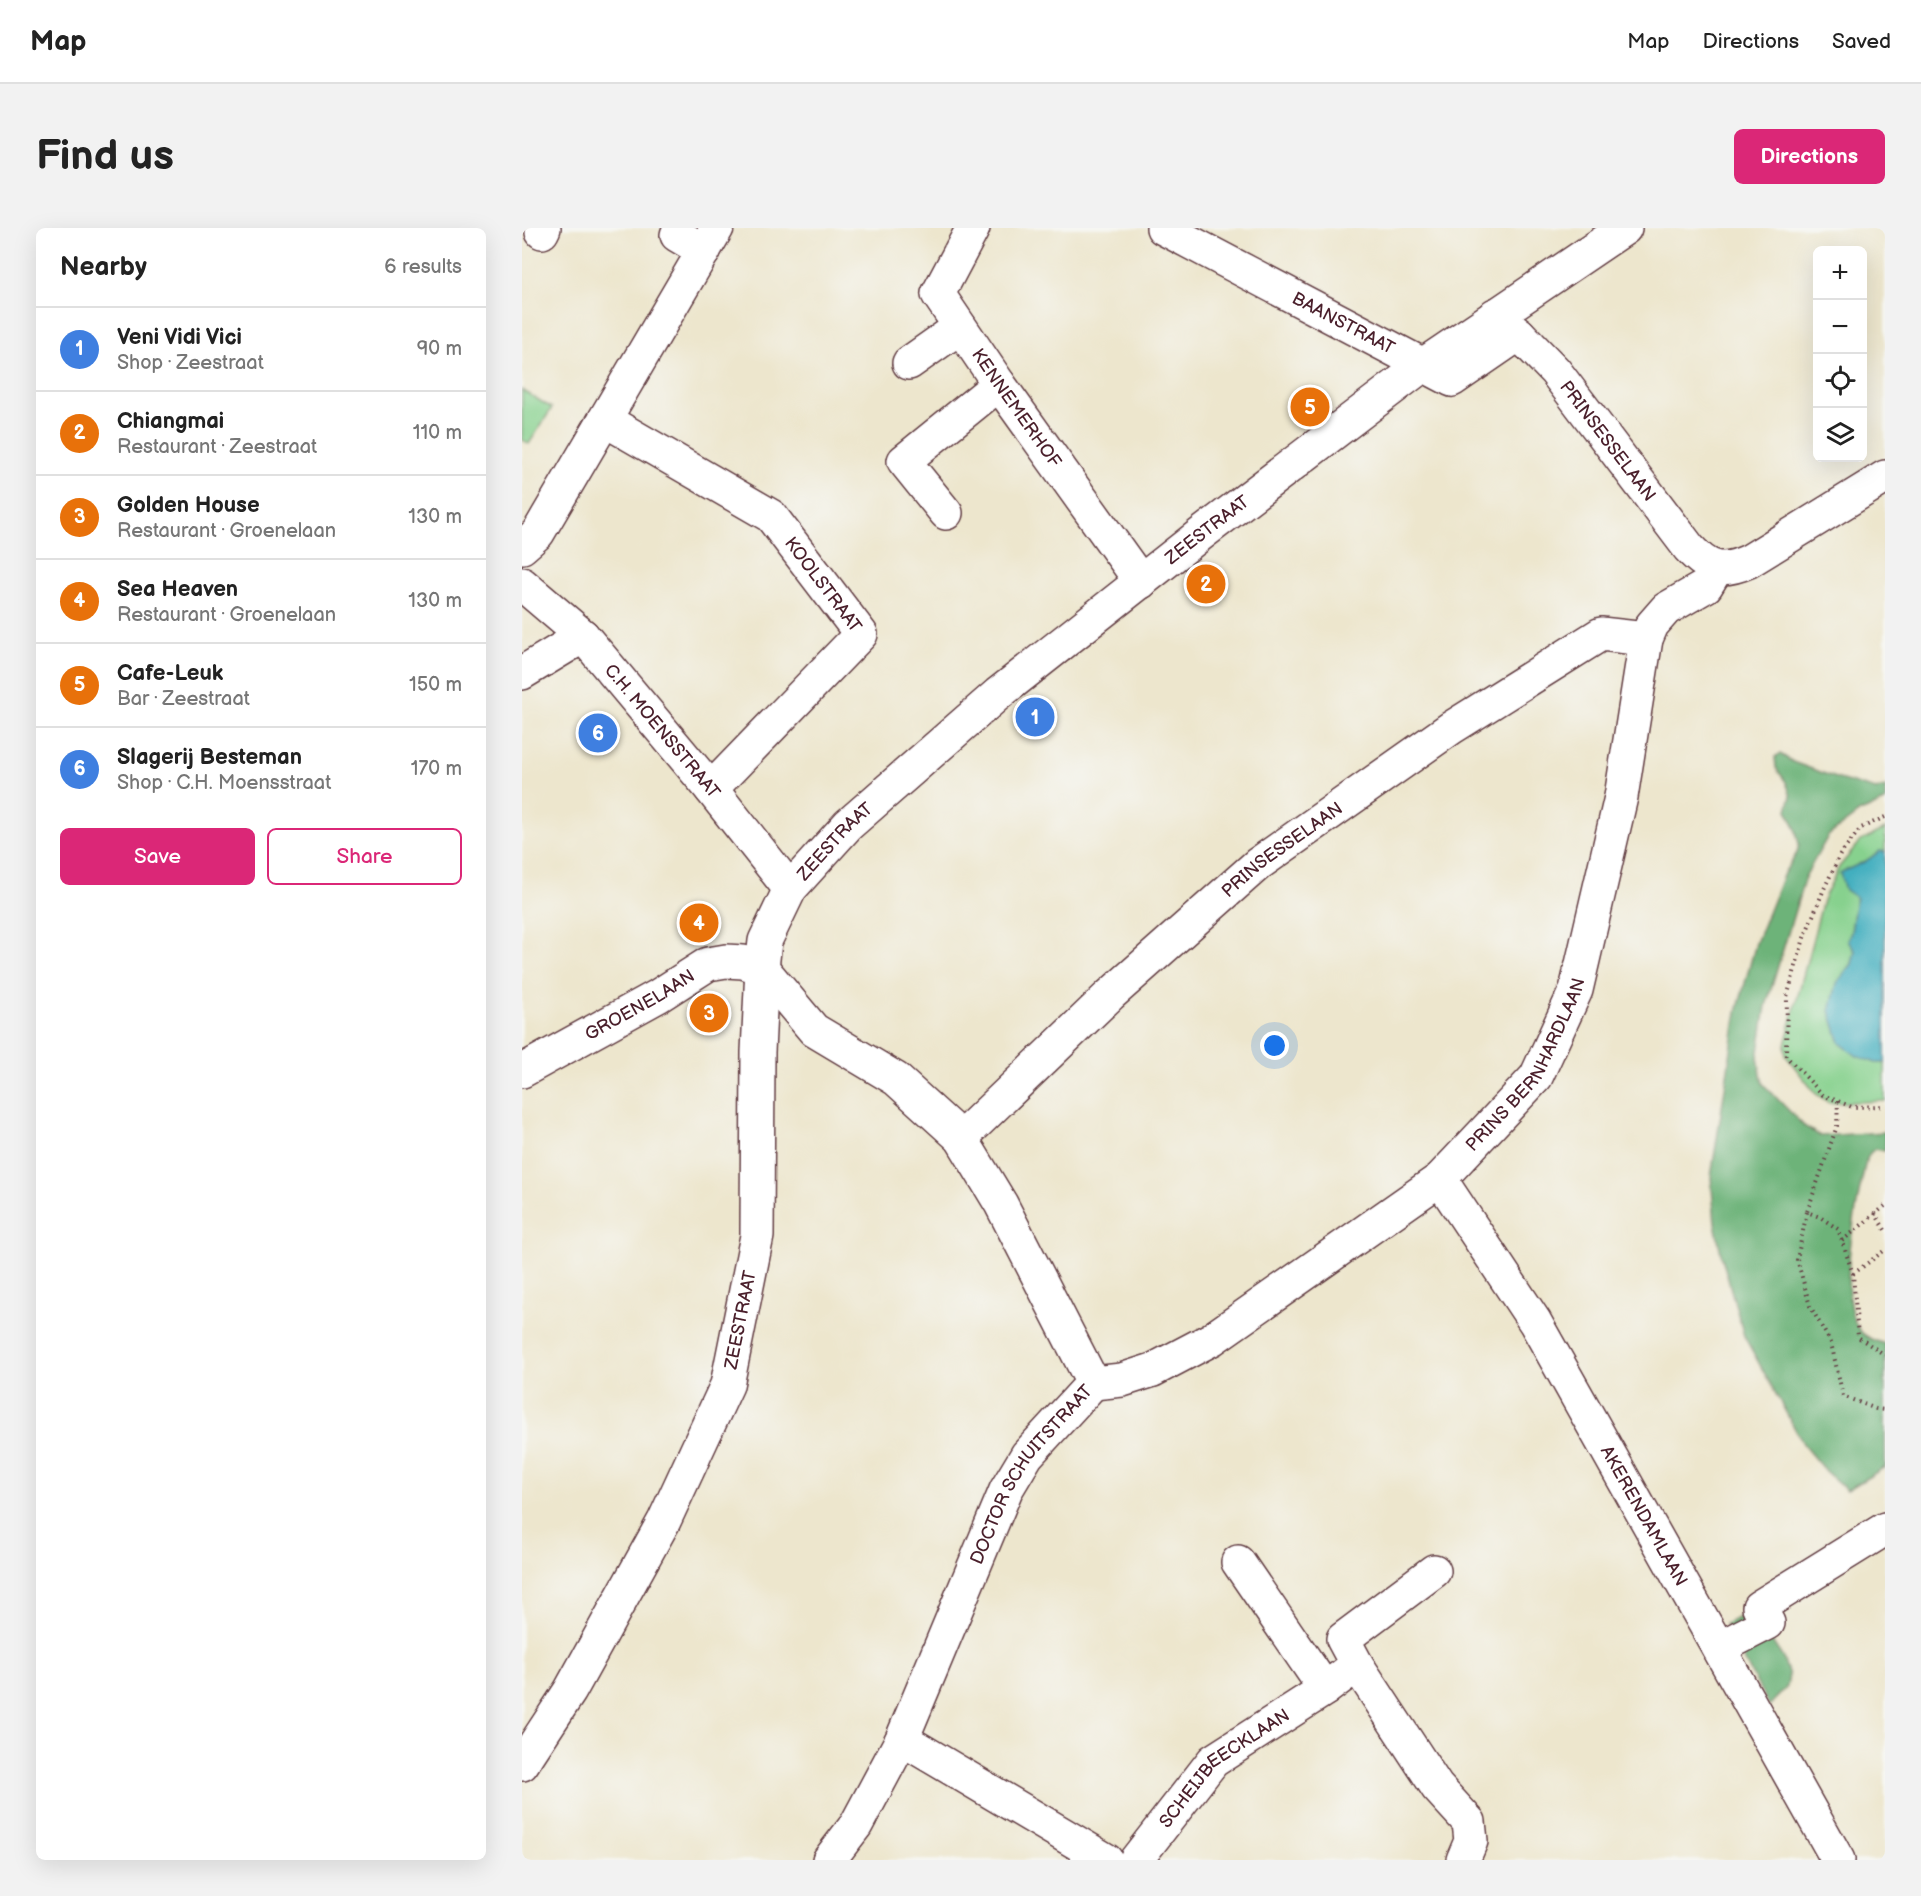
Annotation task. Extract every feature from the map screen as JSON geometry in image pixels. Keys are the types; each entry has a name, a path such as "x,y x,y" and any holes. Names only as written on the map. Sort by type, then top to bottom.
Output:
{"street":[{"name":"KENNEMERHOF","path":"973,228 938,294 999,384 1141,582"},
{"name":"BAANSTRAAT","path":"1163,228 1452,381 1507,324"},
{"path":"1507,324 1625,228"},
{"path":"522,547 538,533 605,420 699,238"},
{"name":"PRINSESSELAAN","path":"1507,324 1555,371 1689,548 1700,560 1717,568"},
{"path":"909,363 960,327"},
{"name":"ZEESTRAAT","path":"522,1764 570,1691 664,1521 727,1385 757,1236 758,1052 765,941 790,889 849,825 998,693 1423,364"},
{"path":"946,513 904,460 999,384"},
{"name":"KOOLSTRAAT","path":"605,420 771,516 861,634 711,789"},
{"path":"1717,568 1733,568 1749,561 1885,477"},
{"name":"PRINS BERNHARDLAAN","path":"1093,1383 1122,1380 1153,1370 1212,1339 1440,1179 1536,1077 1576,990 1622,797 1646,639 1652,625 1666,609 1706,586 1717,568"},
{"name":"C.H. MOENSSTRAAT","path":"522,584 583,636 711,789 790,889"},
{"name":"PRINSESSELAAN","path":"961,1138 1110,995 1258,864 1451,728 1601,634 1646,639"},
{"path":"522,673 583,636"},
{"name":"GROENELAAN","path":"522,1071 658,996 708,964 726,961 743,962 762,968"},
{"name":"DOCTOR SCHUITSTRAAT","path":"762,968 814,1030 896,1079 961,1138 1001,1203 1093,1383 1027,1455 1006,1490 902,1739 856,1825 829,1860"},
{"name":"AKERENDAMLAAN","path":"1440,1179 1535,1322 1838,1860"},
{"path":"1719,1648 1768,1623 1759,1607 1885,1529"},
{"path":"1238,1563 1325,1689"},
{"path":"1434,1571 1343,1639 1357,1665 1437,1787 1469,1822 1471,1841 1463,1860"},
{"name":"SCHEIJBEECKLAAN","path":"1136,1860 1213,1761 1325,1689 1357,1665"},
{"path":"902,1739 1106,1860"}],"path":[{"path":"1885,817 1861,828 1840,855 1804,938 1787,997 1786,1056 1823,1095 1852,1107 1885,1106"},
{"path":"1838,1101 1837,1126 1807,1212 1797,1259 1810,1306 1831,1343 1843,1396 1876,1409 1885,1410"},
{"path":"1842,1241 1885,1206"},
{"path":"1807,1212 1820,1217 1838,1229 1852,1274 1858,1337 1885,1355"},
{"path":"1875,1213 1885,1230"},
{"path":"1852,1274 1885,1250"}],"green space":[{"path":"522,390 552,408 529,444 522,439"},
{"path":"1780,754 1793,762 1839,779 1876,790 1885,787 1885,802 1860,812 1828,836 1805,877 1766,1006 1758,1058 1763,1084 1804,1126 1820,1136 1885,1132 1885,1151 1875,1149 1866,1161 1853,1226 1848,1281 1850,1305 1856,1324 1867,1337 1885,1344 1885,1467 1847,1490 1825,1471 1805,1447 1744,1336 1721,1254 1715,1223 1711,1177 1737,1012 1756,943 1784,873 1797,853 1799,844 1795,827 1787,810 1791,796 1786,782 1776,768 1775,757"},
{"path":"1885,829 1885,852 1880,851 1866,861 1841,873 1857,898 1848,941 1855,950 1852,964 1837,983 1876,1062 1885,1063 1885,1101 1829,1103 1815,1093 1786,1056 1785,1045 1823,900 1839,867 1861,841"},
{"path":"1748,1617 1764,1629 1783,1658 1789,1675 1787,1687 1769,1706 1725,1624 1737,1618"}],"water":[{"path":"1880,851 1885,852 1885,1063 1876,1063 1857,1056 1840,1043 1830,1011 1837,983 1852,964 1855,951 1848,941 1857,898 1845,890 1840,873 1866,861"}],"place":[{"name":"Cafe-Leuk","path":"1310,407"},
{"name":"Chiangmai","path":"1206,584"},
{"name":"Veni Vidi Vici","path":"1035,717"},
{"name":"Slagerij Besteman","path":"598,733"},
{"name":"Sea Heaven","path":"699,923"},
{"name":"Golden House","path":"709,1013"}]}
